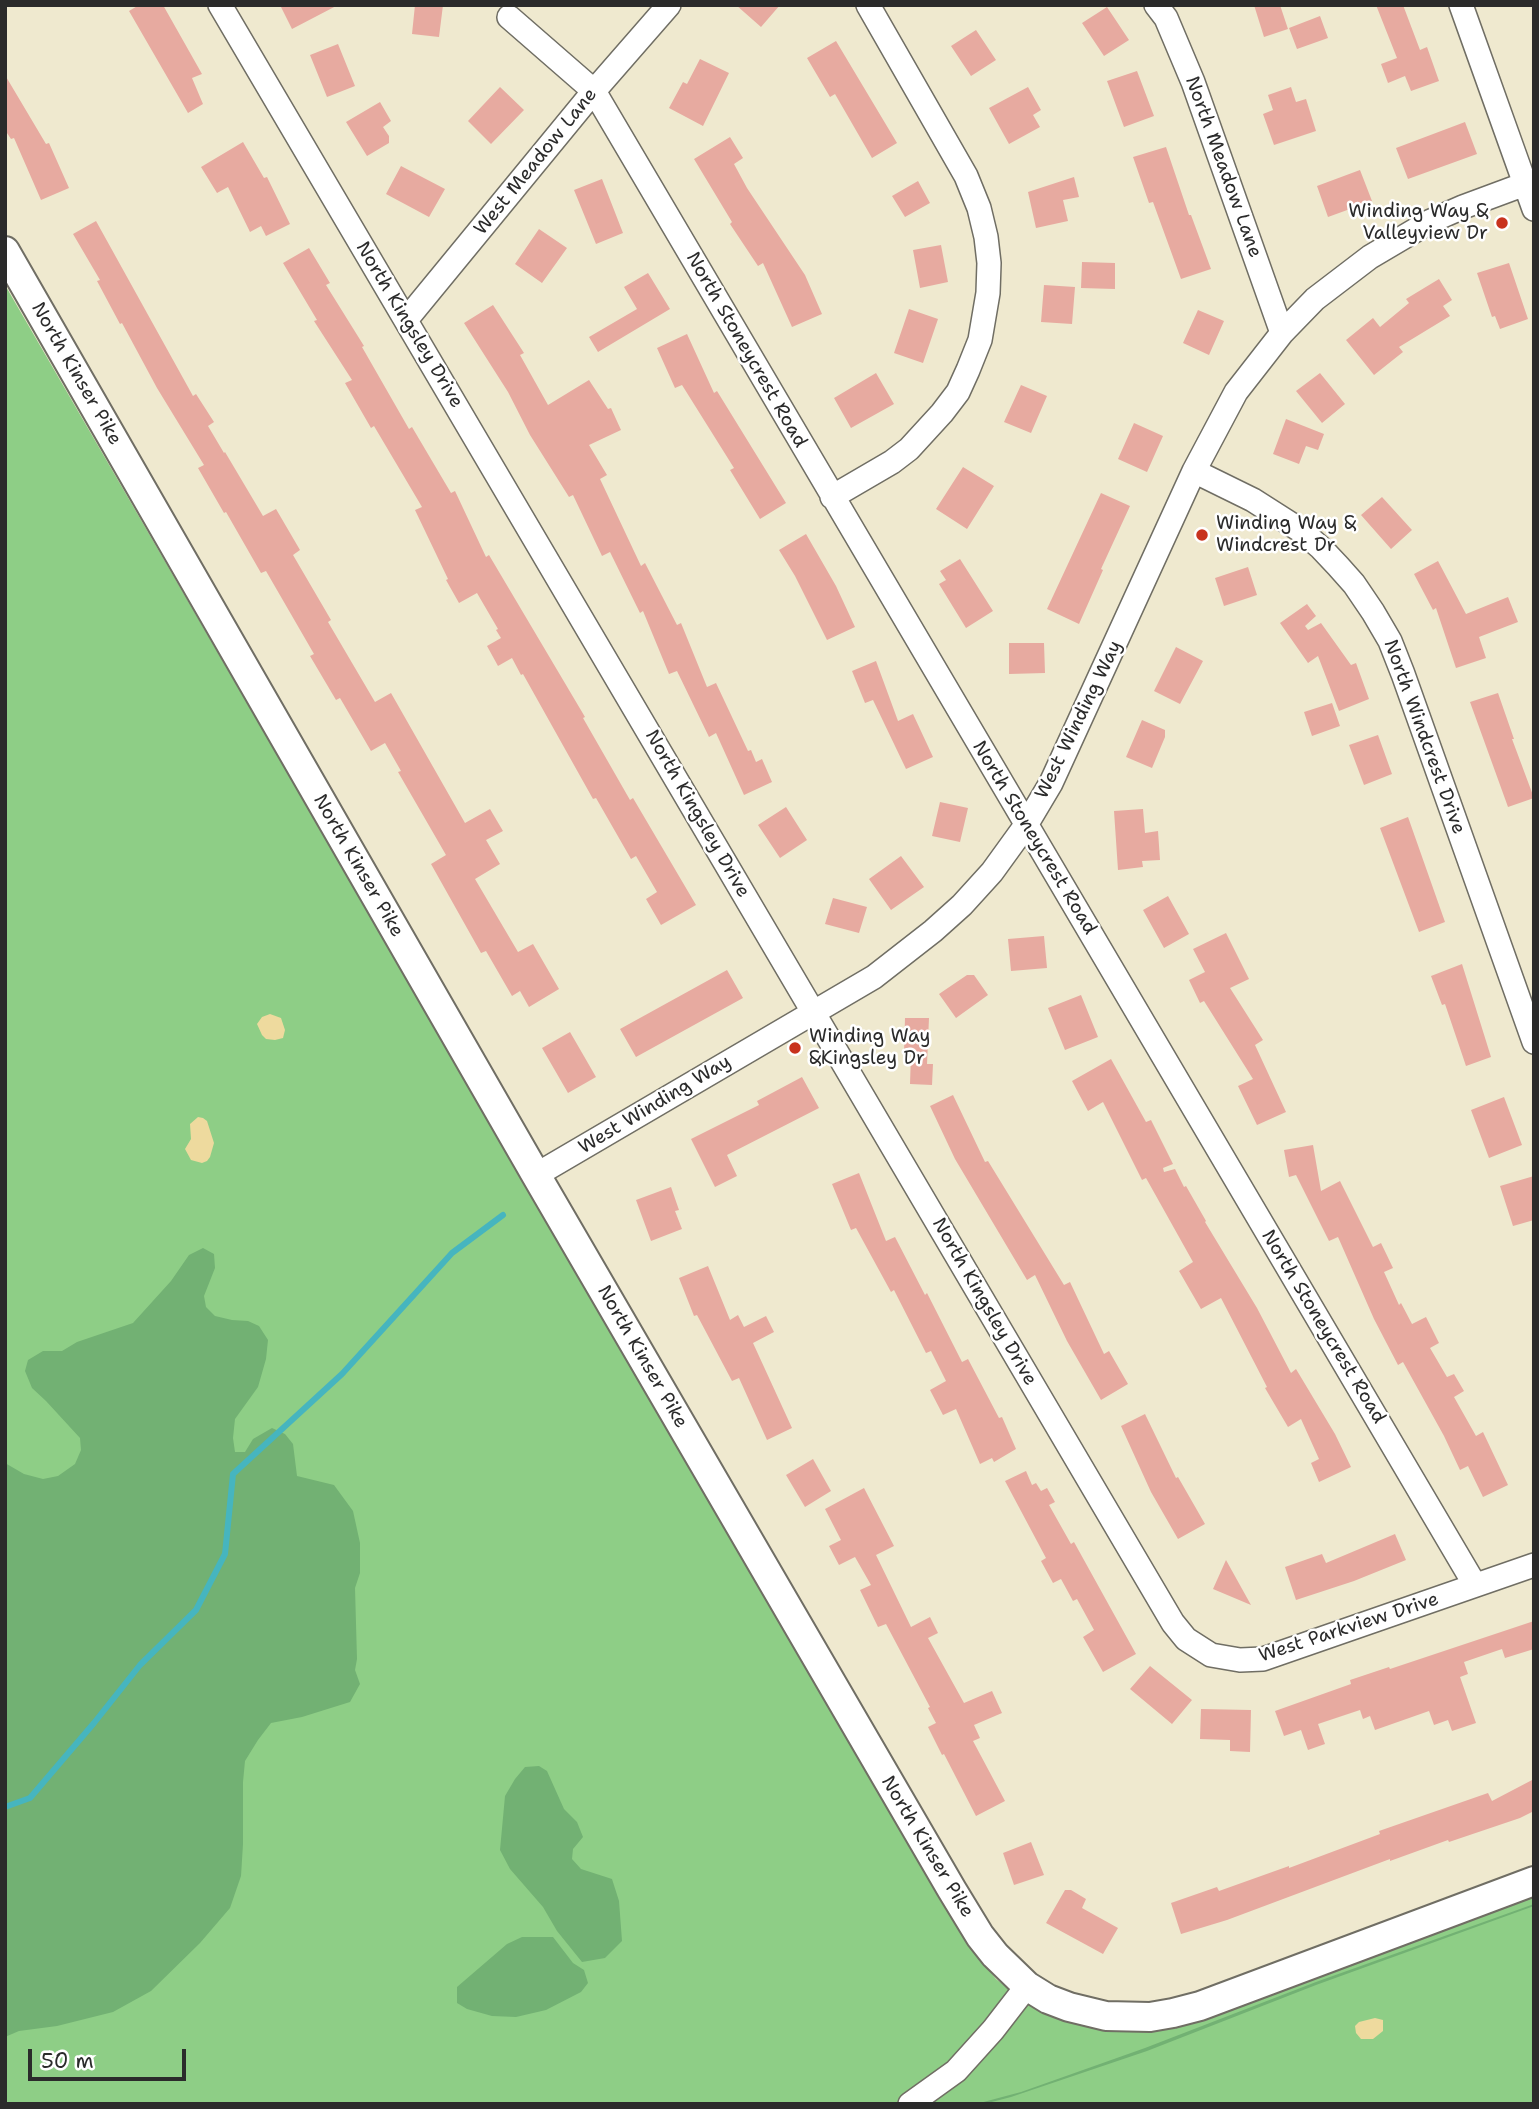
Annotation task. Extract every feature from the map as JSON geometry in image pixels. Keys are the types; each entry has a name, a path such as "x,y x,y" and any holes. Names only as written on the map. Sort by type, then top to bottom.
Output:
{"street":[{"name":"North Kingsley Drive","path":"219,5 1173,1623"},
{"name":"West Meadow Lane","path":"406,320 593,91 669,5"},
{"path":"832,497 892,462 909,449 942,413 957,392 980,340 988,293 986,237 979,208 966,176 868,5"},
{"name":"North Meadow Lane","path":"1156,5 1166,18 1192,82 1282,333"},
{"path":"1461,5 1534,209"},
{"name":"North Stoneycrest Road","path":"509,17 593,91 1475,1586"},
{"name":"West Winding Way","path":"536,1175 874,976 962,905 992,872 1026,825 1051,783 1194,471 1236,392 1282,333 1335,283 1402,237 1463,207 1525,184"},
{"name":"North Kinser Pike","path":"5,251 536,1175 952,1891 995,1955 1027,1986 1048,1999 1106,2016 1150,2017 1200,2006 1534,1881"},
{"name":"North Windcrest Drive","path":"1194,471 1253,500 1300,530 1338,566 1373,612 1390,641 1403,674 1534,1042"},
{"name":"West Parkview Drive","path":"1173,1623 1186,1639 1210,1655 1251,1661 1277,1656 1534,1565"},
{"path":"911,2104 956,2071 993,2031 1027,1986"}],"green space":[{"path":"5,285 971,1947 996,1979 1030,2005 1100,2029 1534,1891 1534,2104 5,2104"},
{"path":"203,1248 214,1254 215,1268 204,1296 206,1307 215,1316 248,1321 259,1326 268,1340 258,1387 235,1419 235,1452 245,1452 253,1439 272,1428 285,1434 293,1444 297,1476 334,1485 353,1511 360,1543 360,1573 355,1588 355,1670 360,1684 350,1702 302,1717 271,1723 245,1761 241,1876 230,1908 200,1943 151,1991 113,2012 57,2026 19,2031 5,2037 5,1463 24,1474 43,1479 58,1476 75,1464 81,1450 80,1438 32,1388 25,1371 28,1360 43,1351 62,1351 77,1342 133,1323 171,1281 189,1255"},
{"path":"539,1766 547,1771 564,1809 577,1822 583,1837 573,1849 572,1859 581,1869 612,1879 619,1901 622,1941 605,1958 582,1962 557,1931 543,1907 510,1869 500,1850 505,1796 525,1767"},
{"path":"1534,1904 1147,2051 1011,2097 976,2104 1021,2092 1145,2048 1316,1982"},
{"path":"522,1937 553,1937 573,1963 584,1970 588,1983 581,1992 546,2010 516,2017 492,2016 467,2009 457,2003 457,1987 507,1944"}],"sand":[{"path":"270,1014 281,1018 285,1030 283,1038 266,1039 262,1035 257,1024 262,1017"},
{"path":"198,1117 207,1121 214,1143 210,1157 202,1163 191,1160 185,1149 191,1139 190,1124"},
{"path":"1375,2018 1383,2020 1383,2031 1373,2039 1361,2039 1355,2026 1359,2022"}],"building":[{"path":"139,5 163,5 202,74 192,78 203,104 188,113 129,11"},
{"path":"280,5 338,5 292,29"},
{"path":"415,5 443,5 439,37 412,34"},
{"path":"736,5 780,5 761,27"},
{"path":"1254,5 1280,5 1288,29 1264,37"},
{"path":"1376,5 1403,5 1420,50 1427,47 1439,81 1411,91 1405,76 1388,83 1381,64 1397,58"},
{"path":"1107,7 1129,40 1104,56 1082,23"},
{"path":"1320,16 1328,38 1297,49 1289,28"},
{"path":"976,30 996,60 971,76 951,46"},
{"path":"836,41 897,143 872,158 835,94 830,97 807,58"},
{"path":"338,44 355,86 327,97 310,55"},
{"path":"700,59 729,73 703,126 669,108 683,82 687,84"},
{"path":"1137,71 1154,116 1124,127 1107,81"},
{"path":"5,75 46,144 49,143 69,188 41,200 14,138 11,139 5,130"},
{"path":"500,87 524,110 491,144 468,121"},
{"path":"1028,87 1041,110 1033,115 1040,127 1009,144 989,108"},
{"path":"1291,87 1296,102 1306,99 1316,131 1274,145 1263,114 1273,110 1268,95"},
{"path":"380,102 391,121 383,127 389,136 389,143 367,156 346,122"},
{"path":"1465,122 1477,154 1408,179 1396,148"},
{"path":"730,137 743,158 734,164 805,275 822,314 792,327 763,263 758,266 730,224 732,222 694,159"},
{"path":"243,142 264,178 267,177 290,224 266,236 261,226 250,232 228,187 217,193 201,167"},
{"path":"1166,147 1211,269 1181,279 1153,202 1149,203 1133,157"},
{"path":"401,166 445,189 429,217 386,194"},
{"path":"1360,170 1372,201 1328,217 1317,186"},
{"path":"1074,177 1079,197 1063,200 1068,221 1036,228 1028,192"},
{"path":"602,179 623,233 596,244 574,190"},
{"path":"918,181 930,203 905,217 892,196"},
{"path":"96,221 193,396 196,394 214,422 208,426 263,516 276,509 300,550 293,555 375,702 391,693 465,823 490,809 503,831 486,840 500,864 475,879 518,952 533,944 559,989 529,1007 520,991 512,996 486,951 481,953 431,864 446,855 398,772 401,771 385,743 371,751 340,698 336,700 310,656 314,654 266,571 261,573 198,468 204,465 157,388 122,323 120,324 97,281 100,280 73,234"},
{"path":"539,229 567,248 542,283 515,264"},
{"path":"941,245 948,282 920,288 913,250"},
{"path":"309,248 330,283 326,285 364,346 362,347 409,429 412,427 451,493 455,491 486,557 489,555 585,717 583,718 630,800 633,798 696,905 661,925 646,899 657,892 636,856 631,859 596,798 593,799 523,674 521,675 512,658 498,666 487,646 501,638 477,593 459,603 446,580 448,579 415,510 422,507 345,383 352,380 314,321 317,320 283,263"},
{"path":"1082,262 1115,263 1115,289 1081,288"},
{"path":"1509,263 1528,319 1500,329 1495,316 1492,317 1477,273"},
{"path":"648,273 670,309 598,352 589,337 637,309 624,287"},
{"path":"1439,279 1452,300 1443,306 1450,316 1399,347 1403,352 1374,375 1346,340 1373,318 1380,327 1409,303 1406,299"},
{"path":"1044,285 1075,287 1072,324 1041,322"},
{"path":"493,305 524,353 520,355 548,405 589,380 608,409 611,408 621,430 589,445 607,475 600,479 641,566 645,563 677,625 681,623 707,687 716,683 748,751 751,750 756,762 762,759 772,782 744,795 716,733 709,737 677,671 669,674 643,611 640,613 610,552 602,556 573,495 569,497 464,323"},
{"path":"909,309 938,319 923,363 894,353"},
{"path":"1198,310 1224,321 1209,355 1183,343"},
{"path":"687,334 714,393 717,391 786,503 760,519 730,470 734,468 682,385 675,388 657,348"},
{"path":"876,373 894,404 851,428 834,398"},
{"path":"1320,373 1345,404 1322,423 1296,391"},
{"path":"1021,385 1047,396 1031,433 1004,422"},
{"path":"1286,419 1324,434 1318,450 1306,446 1299,464 1273,454"},
{"path":"1134,423 1163,436 1147,472 1118,459"},
{"path":"963,467 994,486 967,529 936,509"},
{"path":"1101,493 1130,506 1079,624 1047,609"},
{"path":"1382,497 1412,530 1391,549 1361,515"},
{"path":"806,534 836,586 855,627 827,640 779,550"},
{"path":"960,559 993,611 966,628 939,584 946,580 940,571"},
{"path":"1438,561 1466,614 1508,597 1518,622 1479,637 1486,658 1456,668 1436,608 1433,610 1414,574"},
{"path":"1248,567 1257,595 1224,606 1215,578"},
{"path":"1307,604 1316,616 1305,626 1308,630 1321,623 1351,665 1356,663 1369,699 1339,711 1318,656 1308,663 1280,623"},
{"path":"1009,643 1044,643 1045,673 1009,674"},
{"path":"1176,647 1203,661 1180,704 1154,691"},
{"path":"876,661 898,721 913,714 933,757 906,769 873,700 865,703 852,671"},
{"path":"1498,693 1534,798 1508,807 1470,702"},
{"path":"1332,703 1340,726 1312,736 1304,712"},
{"path":"1142,720 1165,730 1165,737 1152,768 1126,757"},
{"path":"1378,735 1392,774 1364,785 1349,745"},
{"path":"940,802 968,808 960,842 932,836"},
{"path":"786,807 807,840 780,858 758,825"},
{"path":"1143,809 1145,833 1158,831 1160,860 1142,861 1143,867 1118,870 1114,811"},
{"path":"1408,817 1445,922 1419,932 1380,828"},
{"path":"901,856 924,887 891,910 869,879"},
{"path":"1168,896 1189,934 1164,948 1143,910"},
{"path":"833,898 867,907 859,933 825,924"},
{"path":"1226,933 1249,979 1230,988 1263,1040 1255,1045 1286,1112 1257,1125 1238,1086 1253,1079 1204,1001 1200,1003 1189,980 1205,972 1193,949"},
{"path":"1044,936 1047,968 1011,971 1008,939"},
{"path":"1462,964 1491,1057 1466,1066 1445,1004 1442,1005 1431,976"},
{"path":"727,970 743,998 636,1057 620,1029"},
{"path":"967,975 974,975 988,995 956,1018 939,994"},
{"path":"1081,995 1098,1037 1065,1050 1048,1008"},
{"path":"905,1018 929,1018 927,1064 933,1064 932,1085 910,1084 911,1054 904,1054"},
{"path":"570,1032 596,1077 568,1093 542,1048"},
{"path":"1111,1059 1146,1122 1151,1120 1173,1164 1163,1168 1164,1172 1175,1169 1184,1187 1186,1186 1257,1308 1291,1373 1296,1369 1335,1434 1351,1467 1319,1482 1311,1463 1319,1459 1301,1419 1288,1427 1265,1388 1267,1387 1221,1298 1201,1309 1179,1271 1193,1262 1146,1178 1142,1180 1103,1102 1088,1111 1072,1081"},
{"path":"802,1077 819,1108 727,1155 737,1176 715,1187 691,1139 759,1105 757,1101"},
{"path":"953,1095 985,1162 988,1161 1064,1285 1070,1282 1104,1354 1109,1351 1128,1384 1101,1400 1067,1341 1035,1275 1027,1280 955,1159 930,1106"},
{"path":"1504,1097 1522,1145 1489,1158 1471,1110"},
{"path":"1313,1145 1321,1191 1340,1181 1373,1247 1381,1243 1393,1268 1384,1272 1399,1305 1401,1303 1412,1324 1426,1317 1439,1343 1430,1348 1447,1377 1454,1374 1464,1391 1454,1397 1476,1436 1483,1432 1508,1485 1483,1497 1468,1466 1460,1470 1403,1362 1398,1365 1374,1319 1338,1237 1329,1241 1296,1175 1289,1177 1284,1150"},
{"path":"859,1173 886,1241 895,1237 962,1362 968,1359 999,1418 1002,1417 1016,1449 994,1462 992,1458 980,1464 956,1409 943,1415 930,1390 946,1381 931,1351 926,1353 894,1290 891,1292 856,1228 851,1230 832,1184"},
{"path":"1534,1176 1534,1220 1513,1226 1500,1186"},
{"path":"671,1187 679,1210 675,1211 682,1229 651,1241 636,1200"},
{"path":"708,1266 730,1320 738,1315 744,1327 766,1316 774,1332 753,1343 792,1428 767,1440 739,1378 732,1381 697,1315 694,1316 679,1278"},
{"path":"1145,1414 1176,1478 1178,1477 1205,1524 1178,1539 1151,1492 1121,1426"},
{"path":"813,1459 831,1491 805,1507 786,1475"},
{"path":"1026,1471 1032,1485 1036,1483 1041,1491 1047,1488 1055,1502 1049,1505 1071,1544 1074,1542 1136,1654 1103,1672 1083,1637 1094,1630 1077,1599 1073,1601 1061,1579 1053,1583 1041,1561 1046,1558 1005,1481"},
{"path":"864,1488 894,1546 876,1555 911,1627 930,1617 938,1633 928,1638 964,1703 992,1691 1002,1713 974,1725 980,1738 973,1741 1005,1801 976,1816 928,1727 936,1723 928,1708 930,1707 886,1624 878,1627 860,1590 871,1585 855,1557 839,1565 829,1546 841,1540 825,1509"},
{"path":"1395,1534 1406,1560 1296,1600 1285,1567 1322,1554 1326,1563"},
{"path":"1226,1560 1251,1605 1213,1589"},
{"path":"1534,1621 1534,1649 1505,1658 1502,1649 1464,1662 1468,1674 1460,1677 1476,1723 1452,1731 1448,1720 1434,1725 1429,1711 1375,1730 1370,1716 1363,1719 1360,1710 1318,1724 1325,1744 1308,1750 1301,1730 1284,1736 1275,1711 1351,1684 1350,1680"},
{"path":"1150,1666 1192,1700 1172,1724 1130,1689"},
{"path":"1201,1709 1251,1710 1250,1752 1230,1751 1230,1740 1200,1739"},
{"path":"1534,1779 1534,1811 1520,1818 1390,1859 1227,1920 1181,1934 1171,1903 1217,1887 1219,1891 1289,1868 1380,1834 1379,1831 1488,1793 1492,1801"},
{"path":"1031,1842 1044,1875 1014,1885 1003,1853"},
{"path":"1065,1890 1071,1890 1086,1899 1082,1908 1118,1928 1103,1954 1046,1923"}],"waterway":[{"path":"5,1807 30,1798 140,1665 196,1610 225,1554 233,1474 342,1374 452,1253 503,1215"}],"place":[{"name":"Winding Way & Valleyview Dr","path":"1502,223"},
{"name":"Winding Way & Windcrest Dr","path":"1202,535"},
{"name":"Winding Way &Kingsley Dr","path":"795,1048"}]}
